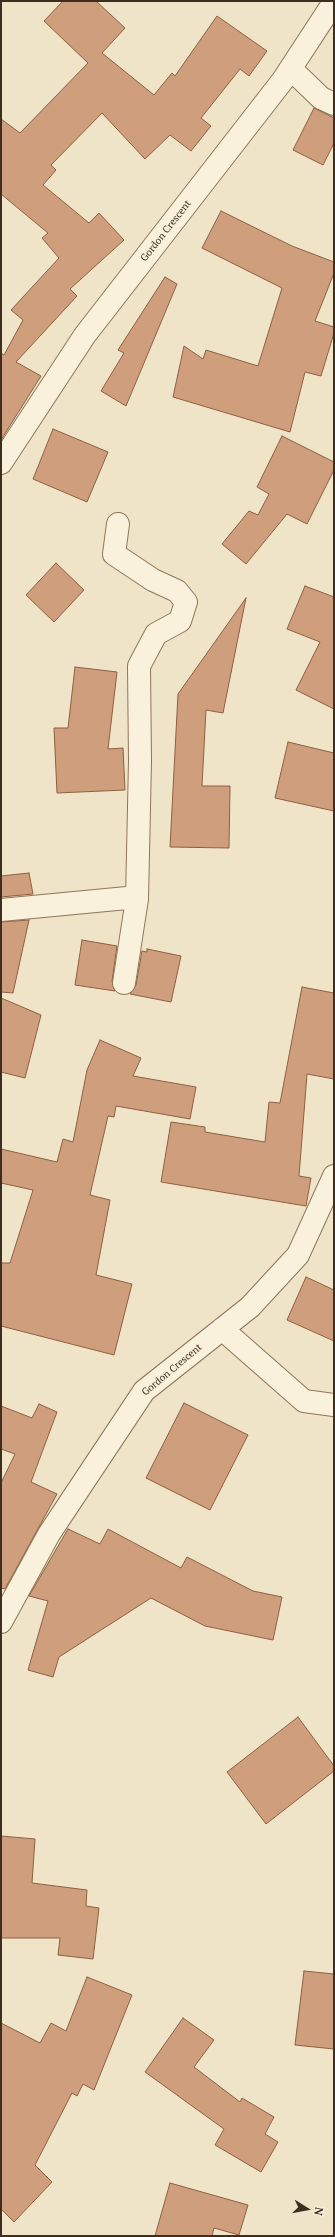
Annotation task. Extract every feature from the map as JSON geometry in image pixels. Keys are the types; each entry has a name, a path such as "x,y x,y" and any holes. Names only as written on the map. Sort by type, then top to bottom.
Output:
{"street":[{"name":"Gordon Crescent","path":"1,463 86,335 291,69 334,2"},
{"path":"291,69 321,98 334,104"},
{"path":"118,524 114,554 153,580 177,591 186,602 180,621 156,634 139,666 140,761 137,899 124,983"},
{"path":"1,910 119,898 137,899"},
{"name":"Gordon Crescent","path":"1,1622 49,1534 144,1390 250,1307 298,1255 334,1176"},
{"path":"222,1329 304,1401 334,1405"}],"building":[{"path":"63,1 96,1 125,28 102,53 154,95 172,73 175,76 217,16 267,51 249,76 240,69 201,118 211,126 191,151 170,135 145,159 102,113 51,165 56,170 43,185 89,223 99,213 124,240 70,289 77,296 16,362 41,376 1,440 1,353 4,355 23,320 11,310 59,258 42,238 48,233 1,194 1,119 20,133 88,63 44,21"},
{"path":"314,108 334,118 334,143 323,165 293,150"},
{"path":"221,211 292,246 334,262 334,273 315,321 334,327 334,333 321,376 305,372 290,432 173,397 184,346 203,359 206,350 258,366 282,288 202,248"},
{"path":"165,277 177,284 126,406 101,391 124,353 118,350"},
{"path":"53,429 108,452 87,502 33,479"},
{"path":"282,436 334,462 334,470 307,524 287,514 246,564 222,544 249,511 258,515 269,494 257,487"},
{"path":"56,563 84,590 54,622 26,595"},
{"path":"305,586 334,597 334,709 296,690 320,642 287,629"},
{"path":"246,598 223,713 206,710 202,786 230,786 229,848 170,847 178,694"},
{"path":"75,667 117,672 108,749 123,748 125,790 57,793 54,728 68,728"},
{"path":"288,742 334,753 334,811 275,798"},
{"path":"29,873 33,894 1,897 1,876"},
{"path":"29,920 13,993 1,992 1,922"},
{"path":"82,940 117,946 112,981 115,991 75,985"},
{"path":"147,949 181,956 171,1002 130,994 136,985 142,951 147,952"},
{"path":"302,987 334,993 334,1079 307,1074 299,1176 311,1178 306,1206 161,1182 171,1122 205,1127 205,1132 265,1142 269,1102 280,1103"},
{"path":"1,998 41,1015 25,1078 1,1072"},
{"path":"100,1040 141,1058 133,1076 196,1087 190,1119 116,1106 114,1117 108,1116 90,1195 110,1200 96,1275 132,1284 114,1355 1,1326 1,1263 10,1263 33,1190 1,1183 1,1149 57,1162 63,1139 73,1142 87,1070"},
{"path":"306,1277 334,1290 334,1341 287,1320"},
{"path":"184,1403 248,1435 210,1510 146,1478"},
{"path":"39,1404 57,1412 31,1482 57,1494 5,1589 1,1588 1,1483 15,1454 1,1449 1,1406 32,1418"},
{"path":"68,1529 100,1544 108,1529 181,1568 187,1557 253,1591 282,1597 273,1640 205,1626 151,1598 59,1657 53,1677 28,1670 48,1601 29,1596"},
{"path":"298,1717 334,1766 334,1771 266,1824 227,1772"},
{"path":"1,1836 35,1839 32,1883 87,1890 86,1906 99,1908 93,1959 58,1955 60,1938 1,1938"},
{"path":"304,1971 334,1974 334,2049 295,2045"},
{"path":"87,1977 132,1995 94,2090 83,2084 77,2096 72,2093 35,2165 52,2182 14,2222 1,2209 1,2023 40,2043 51,2023 66,2031"},
{"path":"183,2018 214,2040 194,2067 240,2102 242,2098 274,2117 265,2134 278,2142 261,2172 215,2145 224,2129 145,2072"},
{"path":"170,2183 248,2205 239,2235 214,2228 212,2236 155,2236"}]}
